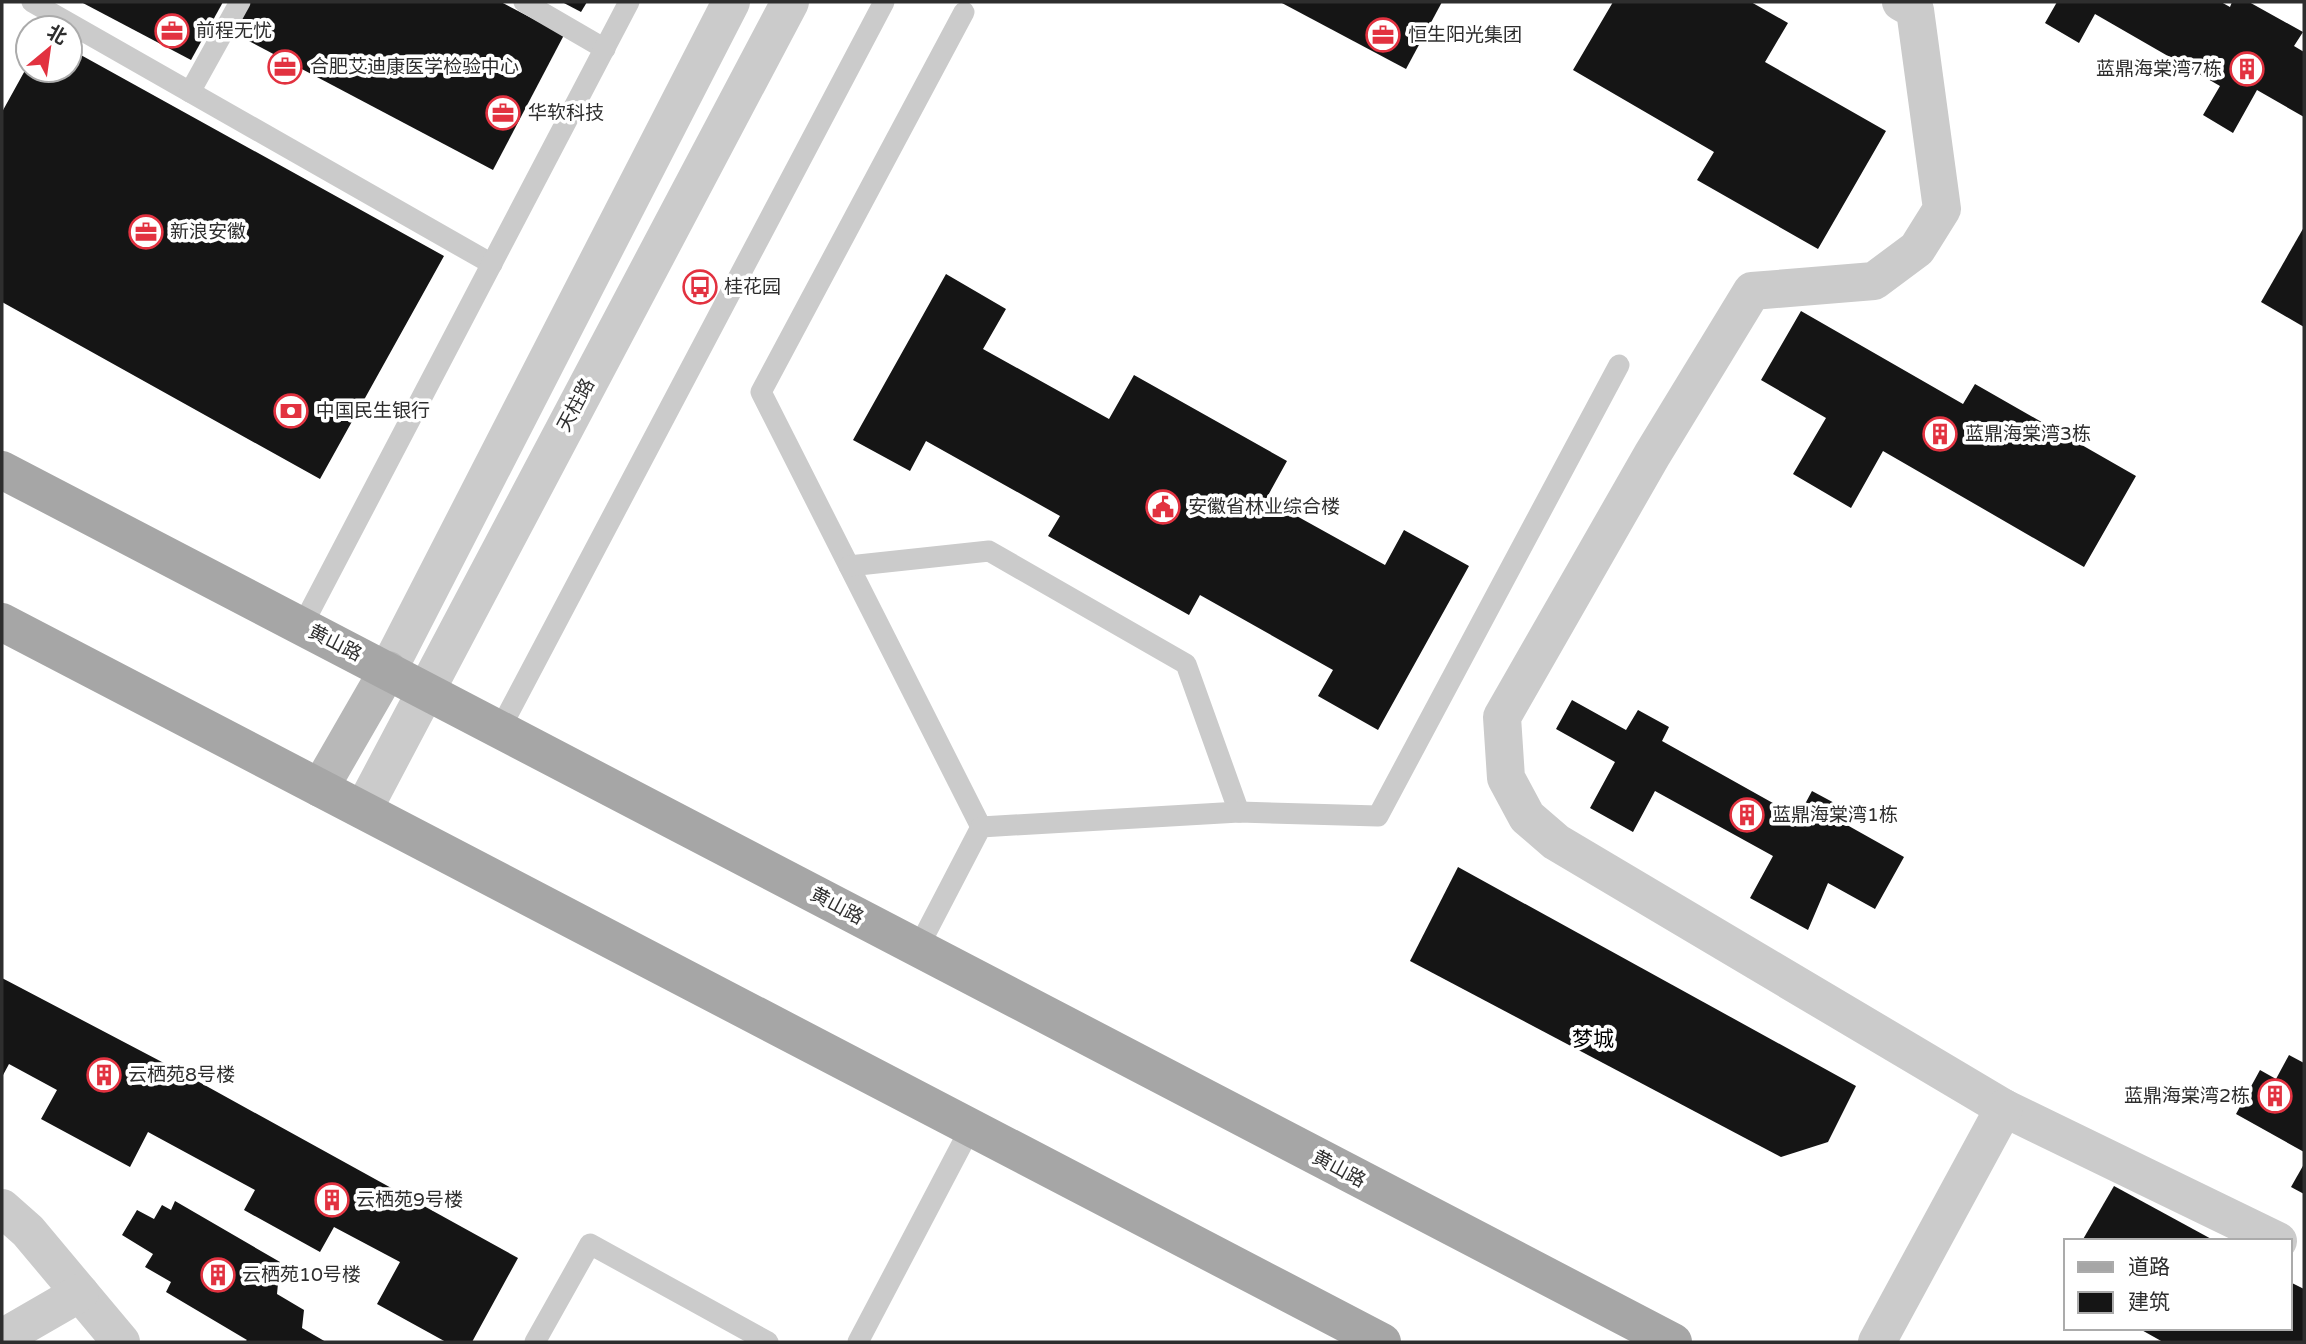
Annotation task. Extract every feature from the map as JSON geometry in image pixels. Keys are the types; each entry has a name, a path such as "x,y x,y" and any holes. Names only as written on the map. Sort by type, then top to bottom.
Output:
{"main road":[{"name":"黄山路","path":"2,470 1673,1342"},
{"path":"2,622 1382,1342"},
{"path":"320,788 388,670"}],"street":[{"path":"388,670 731,2"},
{"name":"天柱路","path":"363,810 790,2"},
{"path":"1901,2 1915,10 1942,209 1917,248 1874,281 1752,291 1652,455 1502,717 1506,778 1527,817 1556,842 2004,1108 2274,1239"},
{"path":"1877,1342 2004,1108"},
{"path":"2,1208 28,1231 121,1342"},
{"path":"2,1338 80,1293"}],"lane":[{"path":"32,2 492,264"},
{"path":"190,92 240,2"},
{"path":"524,2 605,49"},
{"path":"302,626 629,2"},
{"path":"500,729 884,2"},
{"path":"964,12 761,392 981,827"},
{"path":"981,827 1239,812 1378,816 1619,365"},
{"path":"849,566 989,551 1186,664 1239,812"},
{"path":"918,948 981,827"},
{"path":"858,1342 971,1127"},
{"path":"535,1342 590,1244 768,1342"}],"building":[{"name":"前程无忧","path":"81,2 223,2 191,60"},
{"path":"248,2 501,2 564,35 493,170 232,32"},
{"path":"562,2 587,2 581,12"},
{"name":"恒生阳光集团","path":"1280,2 1442,2 1406,69"},
{"path":"1613,2 1751,2 1788,23 1765,62 1886,131 1818,249 1697,180 1714,152 1573,70"},
{"name":"蓝鼎海棠湾7栋","path":"2057,2 2221,2 2230,7 2232,2 2249,2 2303,32 2294,46 2304,52 2304,117 2257,90 2233,133 2203,115 2220,86 2095,14 2079,43 2045,23"},
{"path":"84,57 444,256 320,479 2,302 2,112 17,84 84,84"},
{"path":"2304,227 2304,327 2261,302"},
{"name":"安徽省林业综合楼","path":"946,274 1006,309 983,349 1109,419 1134,375 1287,461 1266,499 1385,565 1404,530 1469,566 1378,730 1318,696 1333,670 1200,595 1189,615 1048,536 1060,516 926,441 910,471 853,440"},
{"name":"蓝鼎海棠湾3栋","path":"1801,311 1963,404 1975,384 2136,476 2084,567 1883,451 1851,508 1793,474 1826,418 1761,380"},
{"name":"蓝鼎海棠湾1栋","path":"1572,700 1626,730 1638,710 1669,727 1662,741 1798,817 1812,791 1853,813 1847,825 1904,857 1875,909 1828,883 1808,930 1750,898 1773,856 1655,791 1633,832 1590,808 1615,762 1556,729"},
{"path":"1458,867 1856,1086 1828,1142 1781,1157 1410,961"},
{"name":"云栖苑9号楼","path":"2,978 181,1072 518,1258 472,1342 446,1342 377,1304 400,1262 334,1227 320,1252 244,1210 255,1190 148,1132 130,1167 41,1119 57,1090 9,1064 2,1077"},
{"name":"蓝鼎海棠湾2栋","path":"2289,1055 2304,1063 2304,1152 2236,1114 2260,1070 2276,1079"},
{"path":"2304,1164 2304,1194 2291,1187"},
{"path":"2114,1186 2211,1239 2083,1239"},
{"name":"云栖苑10号楼","path":"175,1201 280,1262 277,1294 304,1310 302,1328 326,1342 245,1342 247,1340 166,1292 171,1282 145,1267 153,1254 122,1235 137,1210 154,1219 162,1205 171,1210"},
{"path":"2292,1283 2304,1289 2304,1342 2163,1342 2142,1330 2292,1330"}],"place":[{"name":"前程无忧","path":"172,31"},
{"name":"恒生阳光集团","path":"1383,35"},
{"name":"合肥艾迪康医学检验中心","path":"285,67"},
{"name":"蓝鼎海棠湾7栋","path":"2247,69"},
{"name":"华软科技","path":"503,113"},
{"name":"新浪安徽","path":"146,232"},
{"name":"桂花园","path":"700,287"},
{"name":"中国民生银行","path":"291,411"},
{"name":"蓝鼎海棠湾3栋","path":"1940,434"},
{"name":"安徽省林业综合楼","path":"1163,507"},
{"name":"蓝鼎海棠湾1栋","path":"1747,815"},
{"name":"云栖苑8号楼","path":"104,1075"},
{"name":"蓝鼎海棠湾2栋","path":"2275,1096"},
{"name":"云栖苑9号楼","path":"332,1200"},
{"name":"云栖苑10号楼","path":"218,1275"}],"district":[{"name":"梦城","path":"1593,1039"}]}
